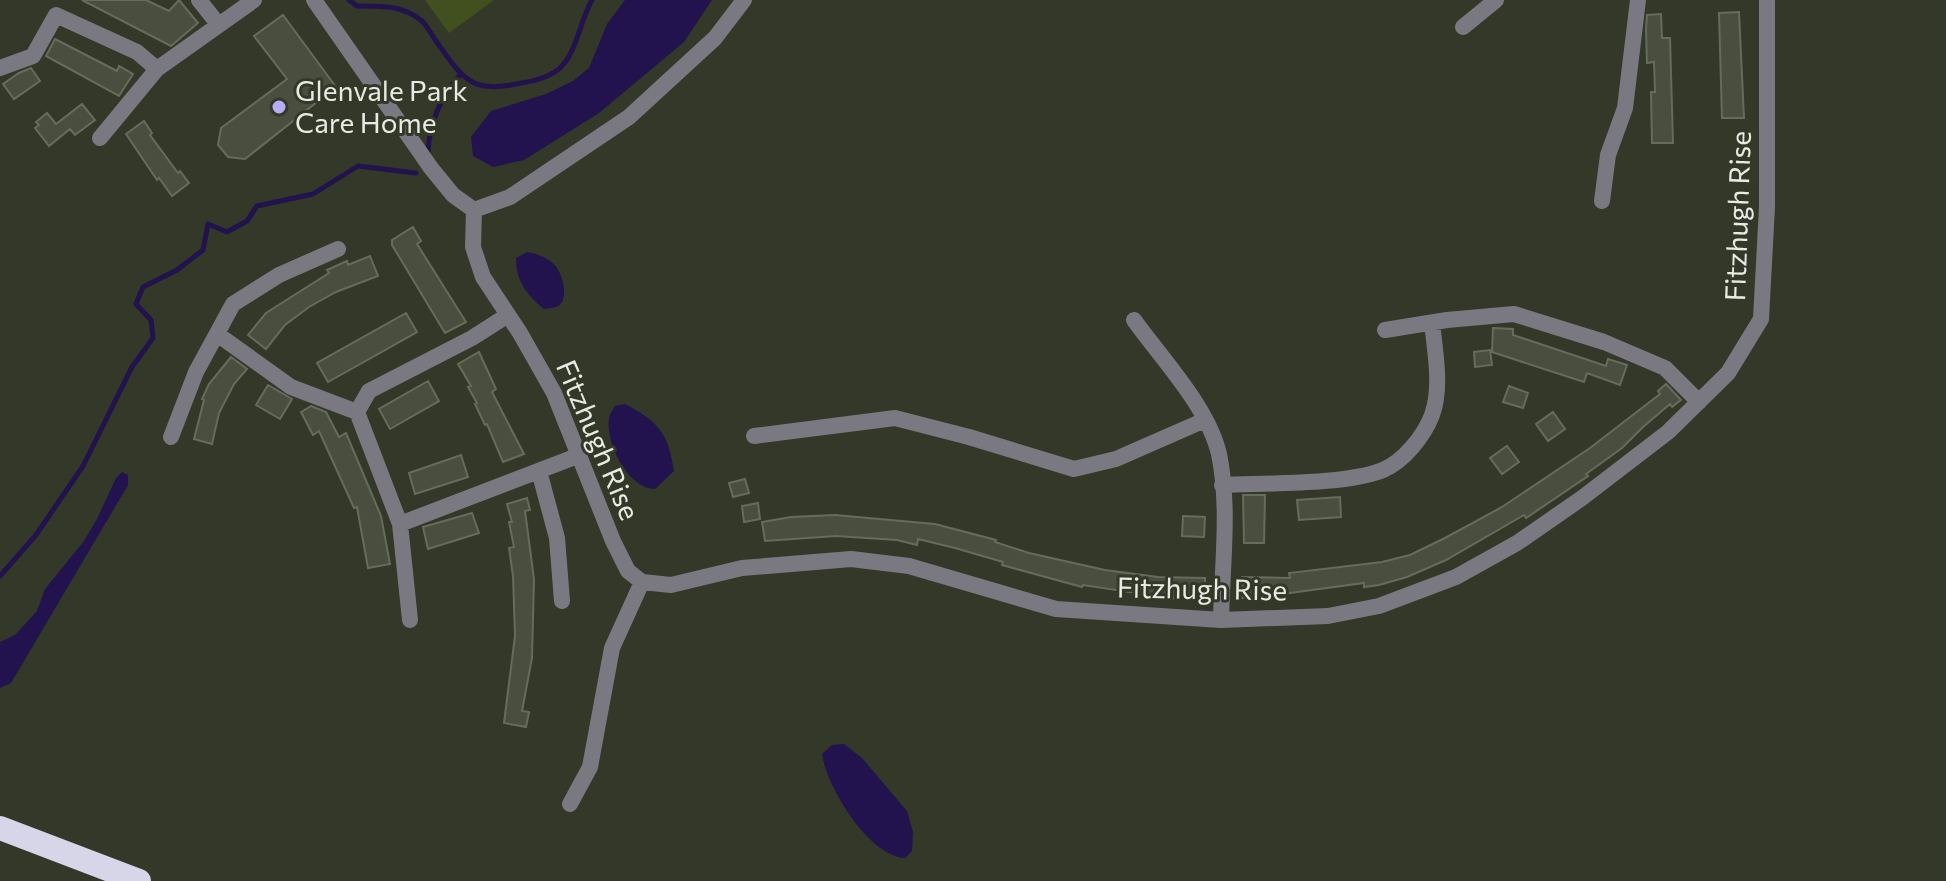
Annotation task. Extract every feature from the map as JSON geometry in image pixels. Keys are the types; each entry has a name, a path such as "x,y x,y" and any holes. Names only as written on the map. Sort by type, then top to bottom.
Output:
{"highway":[{"path":"0,828 139,881"}],"street":[{"path":"199,0 218,24"},
{"path":"100,138 157,69 254,0"},
{"path":"314,0 431,168 453,195 474,210 510,197 629,117 715,38 744,0"},
{"path":"1463,27 1496,0"},
{"path":"1602,201 1608,155 1625,108 1638,0"},
{"name":"Fitzhugh Rise","path":"474,210 473,247 483,277 554,393 613,541 628,571 642,582 671,585 742,568 851,559 909,566 1056,609 1221,620 1328,616 1379,606 1456,577 1517,543 1668,432 1728,373 1761,319 1767,207 1767,0"},
{"path":"0,68 33,56 56,15 137,52 157,69"},
{"path":"171,437 196,372 233,304 279,275 338,249"},
{"path":"1385,330 1514,314 1604,342 1665,368 1699,402"},
{"path":"357,412 369,391 472,338 508,315"},
{"path":"1134,320 1185,388 1205,420 1218,453 1222,485 1221,620"},
{"path":"1222,485 1344,477 1384,469 1412,448 1432,414 1437,374 1432,323"},
{"path":"217,334 291,387 357,412 400,524 410,620"},
{"path":"754,436 895,418 1074,469 1116,459 1205,420"},
{"path":"400,524 580,455"},
{"path":"539,471 557,538 562,601"},
{"path":"570,804 590,767 612,648 642,582"}],"green space":[{"path":"425,0 494,0 449,33"}],"shaded area":[{"path":"625,0 712,0 684,42 599,113 524,160 493,167 473,156 471,137 491,111 546,94 573,81 589,68 607,24"},
{"path":"527,252 544,257 557,268 564,293 558,306 544,309 523,286 516,258"},
{"path":"625,404 654,423 669,447 674,471 655,489 645,487 628,473 620,463 611,440 609,418 615,406"},
{"path":"122,472 128,475 128,485 11,683 0,688 0,642 15,635 37,611 45,589 84,541"},
{"path":"844,744 862,758 907,811 913,832 912,851 905,858 878,846 864,833 841,801 822,754 832,745"}],"building":[{"path":"82,0 146,0 169,11 179,0 198,23 171,46"},
{"path":"1739,12 1744,118 1722,118 1719,13"},
{"path":"1661,14 1662,38 1670,38 1673,143 1652,143 1654,62 1647,63 1646,29 1647,15"},
{"name":"Glenvale Park Care Home","path":"283,15 336,87 245,159 228,157 218,145 221,128 287,79 254,36"},
{"path":"55,39 117,71 119,66 133,74 119,96 46,56"},
{"path":"31,68 40,81 14,99 3,84"},
{"path":"82,104 95,120 75,135 70,129 49,146 35,128 39,125 36,122 47,113 56,124"},
{"path":"144,121 152,133 150,135 189,183 172,196 159,178 157,180 126,134"},
{"path":"413,227 421,241 417,244 466,322 445,333 392,245 392,240"},
{"path":"370,256 378,276 336,292 309,307 285,325 266,349 248,335 266,313 329,273 327,270"},
{"path":"406,313 417,332 328,382 317,363"},
{"path":"1493,328 1513,329 1513,335 1606,366 1608,359 1627,365 1620,385 1587,373 1584,382 1492,352"},
{"path":"1490,350 1492,365 1475,367 1474,352"},
{"path":"479,352 496,389 492,392 524,454 503,462 475,404 468,387 471,386 458,364"},
{"path":"231,357 247,369 234,384 219,413 212,444 194,439 202,399 209,384"},
{"path":"428,381 439,401 390,429 379,409"},
{"path":"1666,384 1681,400 1672,407 1670,404 1622,448 1586,474 1588,476 1526,518 1524,515 1446,560 1379,585 1364,587 1364,583 1275,595 1270,599 1242,598 1242,577 1290,578 1289,573 1382,562 1410,555 1445,538 1502,507 1590,448 1660,394 1658,391"},
{"path":"268,385 292,399 280,419 256,405"},
{"path":"1509,386 1528,393 1523,408 1503,402"},
{"path":"311,406 326,412 339,437 346,433 381,516 390,564 368,568 357,507 354,508 319,431 313,435 301,412"},
{"path":"1553,412 1565,429 1548,441 1536,424"},
{"path":"1507,446 1519,462 1502,474 1490,458"},
{"path":"461,455 468,477 415,494 409,473"},
{"path":"745,479 749,493 733,497 729,483"},
{"path":"1243,495 1265,495 1264,543 1244,543"},
{"path":"1340,497 1341,517 1299,520 1297,500"},
{"path":"527,498 530,510 525,511 534,579 532,658 522,711 529,712 526,727 504,723 515,636 509,548 514,547 507,504"},
{"path":"758,503 760,519 744,522 742,506"},
{"path":"472,513 479,533 428,549 423,527"},
{"path":"835,515 935,524 996,540 1029,553 1105,570 1158,577 1205,578 1205,600 1082,587 918,539 917,545 897,540 836,536 765,541 762,522"},
{"path":"1183,516 1205,517 1204,537 1182,536"}],"waterway":[{"path":"349,0 357,6 391,8 415,16 424,23 462,74 470,81 491,87 531,81 557,70 571,53 592,0"},
{"path":"428,153 437,111 460,75"},
{"path":"0,576 36,535 83,466 132,367 153,338 151,320 136,304 143,287 177,270 203,250 208,224 227,232 247,221 257,206 313,194 358,166 416,173"}],"place":[{"name":"Glenvale Park Care Home","path":"279,107"}]}
